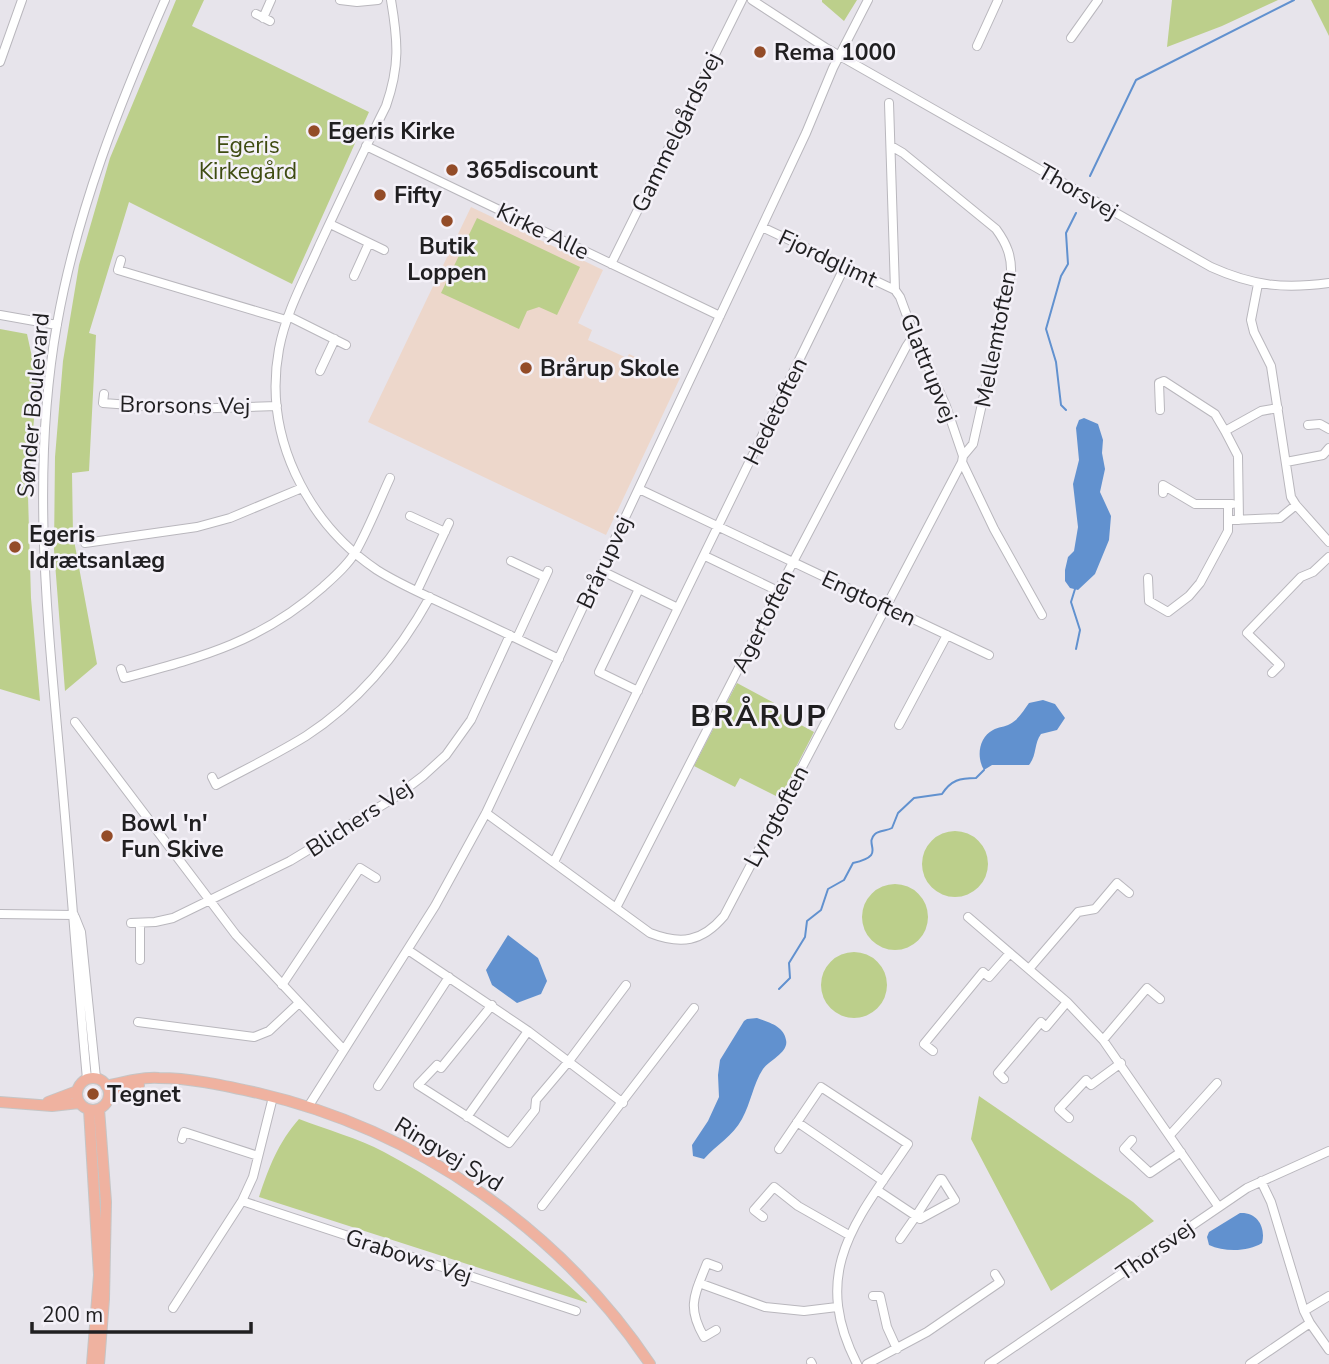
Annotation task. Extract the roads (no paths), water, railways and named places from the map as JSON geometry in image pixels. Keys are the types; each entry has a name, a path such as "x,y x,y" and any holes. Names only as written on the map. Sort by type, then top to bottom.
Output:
{"main road":[{"path":"45,1104 77,1091 81,1084 91,1079 108,1090 106,1103 94,1110"},
{"name":"Ringvej Syd","path":"108,1090 168,1079 225,1086 308,1107 352,1123 416,1153 482,1193 565,1262 597,1296 650,1364"},
{"path":"77,1091 79,1103"},
{"path":"0,1102 52,1106 79,1103 94,1110"},
{"path":"92,1364 99,1275 94,1110"},
{"path":"94,1110 106,1202 104,1299 99,1364"}],"street":[{"path":"0,62 22,0"},
{"name":"Sønder Boulevard","path":"91,1079 73,932 74,915 43,556 43,460 57,326 71,262 101,154 165,0"},
{"path":"263,18 271,0"},
{"path":"340,0 378,0"},
{"path":"390,0 398,41 395,74 386,106 294,298 279,349 277,406 282,438 302,488 331,530 355,554 390,578 559,659"},
{"name":"Gammelgårdsvej","path":"611,264 742,0"},
{"name":"Thorsvej","path":"752,0 840,55 1211,267 1258,284 1298,287 1329,283"},
{"name":"Brårupvej","path":"308,1107 408,950 452,877 486,813 762,227 840,55 869,0"},
{"path":"976,46 998,0"},
{"path":"1071,38 1098,0"},
{"name":"Glattrupvej","path":"889,103 895,290 946,406 963,459 1000,540 1042,615"},
{"name":"Kirke Alle","path":"366,146 720,316"},
{"name":"Mellemtoften","path":"891,146 996,229 1004,240 1012,263 1012,275 973,444 963,459"},
{"path":"330,224 384,250"},
{"name":"Fjordglimt","path":"762,227 895,290"},
{"path":"354,276 369,243"},
{"path":"121,260 118,270 287,318 346,345"},
{"name":"Hedetoften","path":"554,862 845,266"},
{"path":"1258,284 1251,320 1271,366 1291,497 1329,542"},
{"path":"0,315 57,326"},
{"name":"Agertoften","path":"617,908 793,562 914,335"},
{"path":"320,371 335,339"},
{"path":"1160,410 1159,383 1164,381 1215,414 1238,456 1239,520"},
{"name":"Brorsons Vej","path":"104,394 103,403 186,409 277,406"},
{"path":"1225,431 1261,411 1278,408"},
{"path":"1308,425 1320,424 1329,429"},
{"path":"1286,462 1322,456 1329,448"},
{"name":"Lyngtoften","path":"486,813 650,933 664,938 691,939 713,928 724,916 963,459"},
{"path":"121,669 124,678 205,656 265,629 307,600 332,579 355,554 390,478"},
{"path":"1163,493 1163,485 1195,504 1239,504"},
{"path":"84,535 85,543 197,527 230,518 302,488"},
{"name":"Engtoften","path":"639,489 989,655"},
{"path":"1148,578 1149,601 1168,612 1189,596 1200,583 1228,531 1228,504"},
{"path":"1228,520 1280,518 1296,505"},
{"path":"410,516 444,533"},
{"path":"417,591 449,523"},
{"path":"705,555 778,591"},
{"path":"1272,674 1280,665 1247,633 1301,577 1313,572 1329,557"},
{"name":"Blichers Vej","path":"140,960 136,923 173,918 290,861 394,798 446,755 471,720 547,574 511,561"},
{"path":"600,570 678,608"},
{"path":"638,691 599,673 639,589"},
{"path":"212,777 216,785 305,736 334,716 395,653 413,628 429,597"},
{"path":"900,725 947,635"},
{"path":"75,722 236,935 343,1049"},
{"path":"282,985 360,868 376,878"},
{"path":"1029,970 1078,912 1095,909 1117,883 1129,892"},
{"path":"0,914 74,915"},
{"path":"968,917 1067,1002 1103,1040 1218,1206"},
{"path":"408,950 492,1005 623,1103"},
{"path":"933,1051 924,1044 983,972 989,977 1010,953"},
{"path":"378,1086 449,977"},
{"path":"492,1005 441,1068 437,1065 418,1085 509,1143 535,1110 536,1100 626,985"},
{"path":"1103,1040 1147,988 1160,999"},
{"path":"1004,1079 998,1073 1041,1022 1046,1027 1067,1002"},
{"path":"138,1022 254,1037 269,1031 299,1003"},
{"path":"542,1206 694,1008"},
{"path":"467,1117 528,1031"},
{"path":"1069,1118 1059,1109 1086,1080 1091,1085 1121,1063"},
{"path":"1170,1135 1217,1083"},
{"path":"779,1149 821,1087 908,1144 849,1235 839,1268 837,1307 846,1344 857,1364"},
{"path":"173,1308 242,1201 258,1156 273,1097"},
{"path":"797,1122 883,1181"},
{"path":"182,1139 184,1132 258,1156"},
{"path":"1132,1140 1124,1149 1150,1173 1181,1152"},
{"name":"Thorsvej","path":"989,1364 1218,1206 1261,1181 1329,1151"},
{"path":"877,1190 916,1216 920,1219 955,1200 940,1179 916,1216 900,1240"},
{"path":"1261,1181 1271,1202 1304,1311 1329,1350"},
{"path":"763,1217 754,1210 774,1187 809,1213 849,1235"},
{"name":"Grabows Vej","path":"242,1201 576,1311"},
{"path":"716,1330 704,1337 695,1323 692,1303 707,1263 718,1267"},
{"path":"867,1364 927,1332 1000,1282 995,1274"},
{"path":"699,1283 765,1307 804,1311 837,1307"},
{"path":"873,1296 880,1296 887,1326 897,1349"},
{"path":"1304,1311 1329,1296"},
{"path":"1250,1364 1310,1323"}],"water":[{"path":"1084,418 1098,424 1103,440 1105,469 1100,492 1111,516 1109,540 1095,574 1078,590 1070,588 1065,581 1065,570 1068,557 1074,551 1078,527 1073,484 1079,460 1076,428 1079,420"},
{"path":"1043,700 1055,704 1065,718 1057,730 1041,734 1029,765 992,765 984,770 980,748 988,733 1013,722 1029,703"},
{"path":"508,935 538,958 547,981 541,994 517,1003 492,985 486,970"},
{"path":"757,1018 782,1031 786,1040 785,1048 763,1069 745,1113 734,1130 704,1159 693,1156 692,1145 708,1121 719,1097 720,1060 744,1021"},
{"path":"1240,1213 1252,1215 1259,1222 1263,1232 1262,1243 1236,1250 1209,1245 1209,1232"}],"waterway":[{"path":"1090,176 1136,80 1294,0"},
{"path":"1066,410 1061,405 1056,362 1046,329 1061,276 1068,264 1066,233 1076,213"},
{"path":"1075,589 1071,602 1080,630 1076,649"},
{"path":"779,989 790,978 789,963 805,937 807,921 821,910 828,889 844,880 853,863 870,857 873,850 871,842 875,834 892,828 898,813 914,798 942,794 952,783 976,778 984,770"}],"place":[{"name":"Rema 1000","path":"760,52"},
{"name":"Egeris Kirke","path":"314,131"},
{"name":"365discount","path":"452,170"},
{"name":"Fifty","path":"380,195"},
{"name":"Butik Loppen","path":"447,221"},
{"name":"Brårup Skole","path":"526,368"},
{"name":"Egeris Idrætsanlæg","path":"15,547"},
{"name":"Bowl 'n' Fun Skive","path":"107,836"},
{"name":"Tegnet","path":"93,1094"}],"district":[{"name":"BRÅRUP","path":"759,716"}],"park label":[{"name":"Egeris Kirkegård","path":"248,158"}]}
